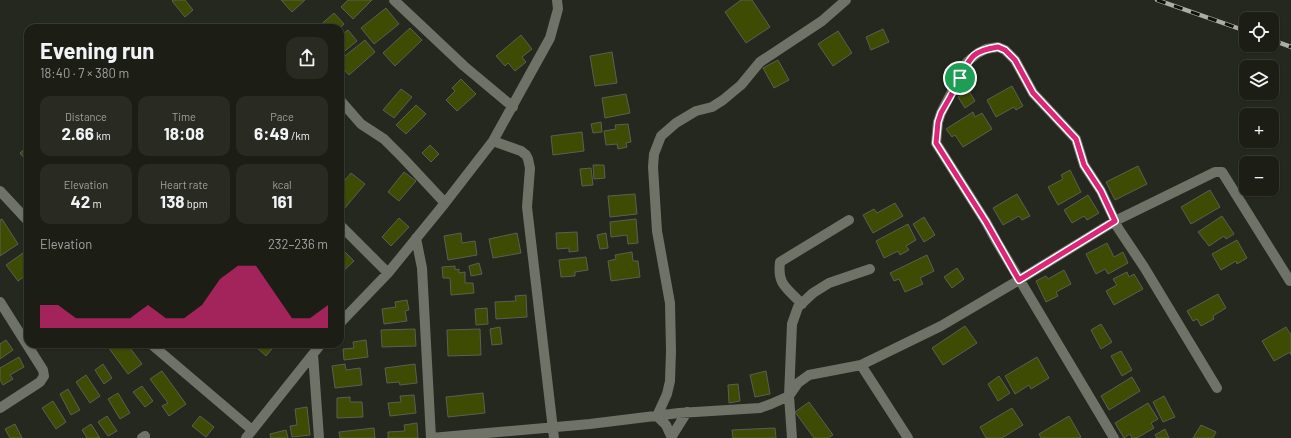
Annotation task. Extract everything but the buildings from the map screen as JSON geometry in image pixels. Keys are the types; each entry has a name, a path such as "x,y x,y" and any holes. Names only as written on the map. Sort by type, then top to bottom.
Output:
{"street":[{"path":"394,0 464,66 513,107"},
{"path":"344,319 388,272 494,141 550,38 558,9 557,0"},
{"path":"657,416 667,394 670,382 672,352 670,303 657,231 653,167 654,154 661,136 676,123 696,111 712,107 723,100 742,85 760,62 822,21 846,0"},
{"path":"1114,438 986,222 936,143 938,122 941,113 967,62 978,53 986,49 998,47 1005,50 1015,60 1033,93 1076,139 1084,165 1101,191 1118,228 1144,266 1217,388"},
{"path":"344,105 361,124 384,139 404,158 445,203"},
{"path":"494,141 521,151 526,155 530,168 527,207 554,438"},
{"path":"416,238 422,268 431,438 554,428 687,412 760,408 790,396 798,383 809,375 860,365 941,326 1115,221 1215,172 1222,172 1290,281"},
{"path":"0,191 24,217"},
{"path":"802,304 780,280 780,262 849,220"},
{"path":"344,229 388,272"},
{"path":"792,438 790,396 792,324 798,307 813,293 829,284 870,269"},
{"path":"0,302 24,340"},
{"path":"0,408 40,382 44,376 43,370 29,348"},
{"path":"155,348 249,434 317,348"},
{"path":"312,354 319,438"},
{"path":"860,365 908,438"},
{"path":"672,437 687,412"},
{"path":"657,416 666,425 672,437"}],"railway":[{"path":"1157,0 1239,29"},
{"path":"1279,43 1291,47"}],"route":[{"path":"998,47 1005,50 1015,60 1033,93 1076,139 1084,165 1101,191 1115,221 1019,280 986,222 936,143 936,133 941,113 960,78 967,62 978,53 986,49 998,47"}]}
